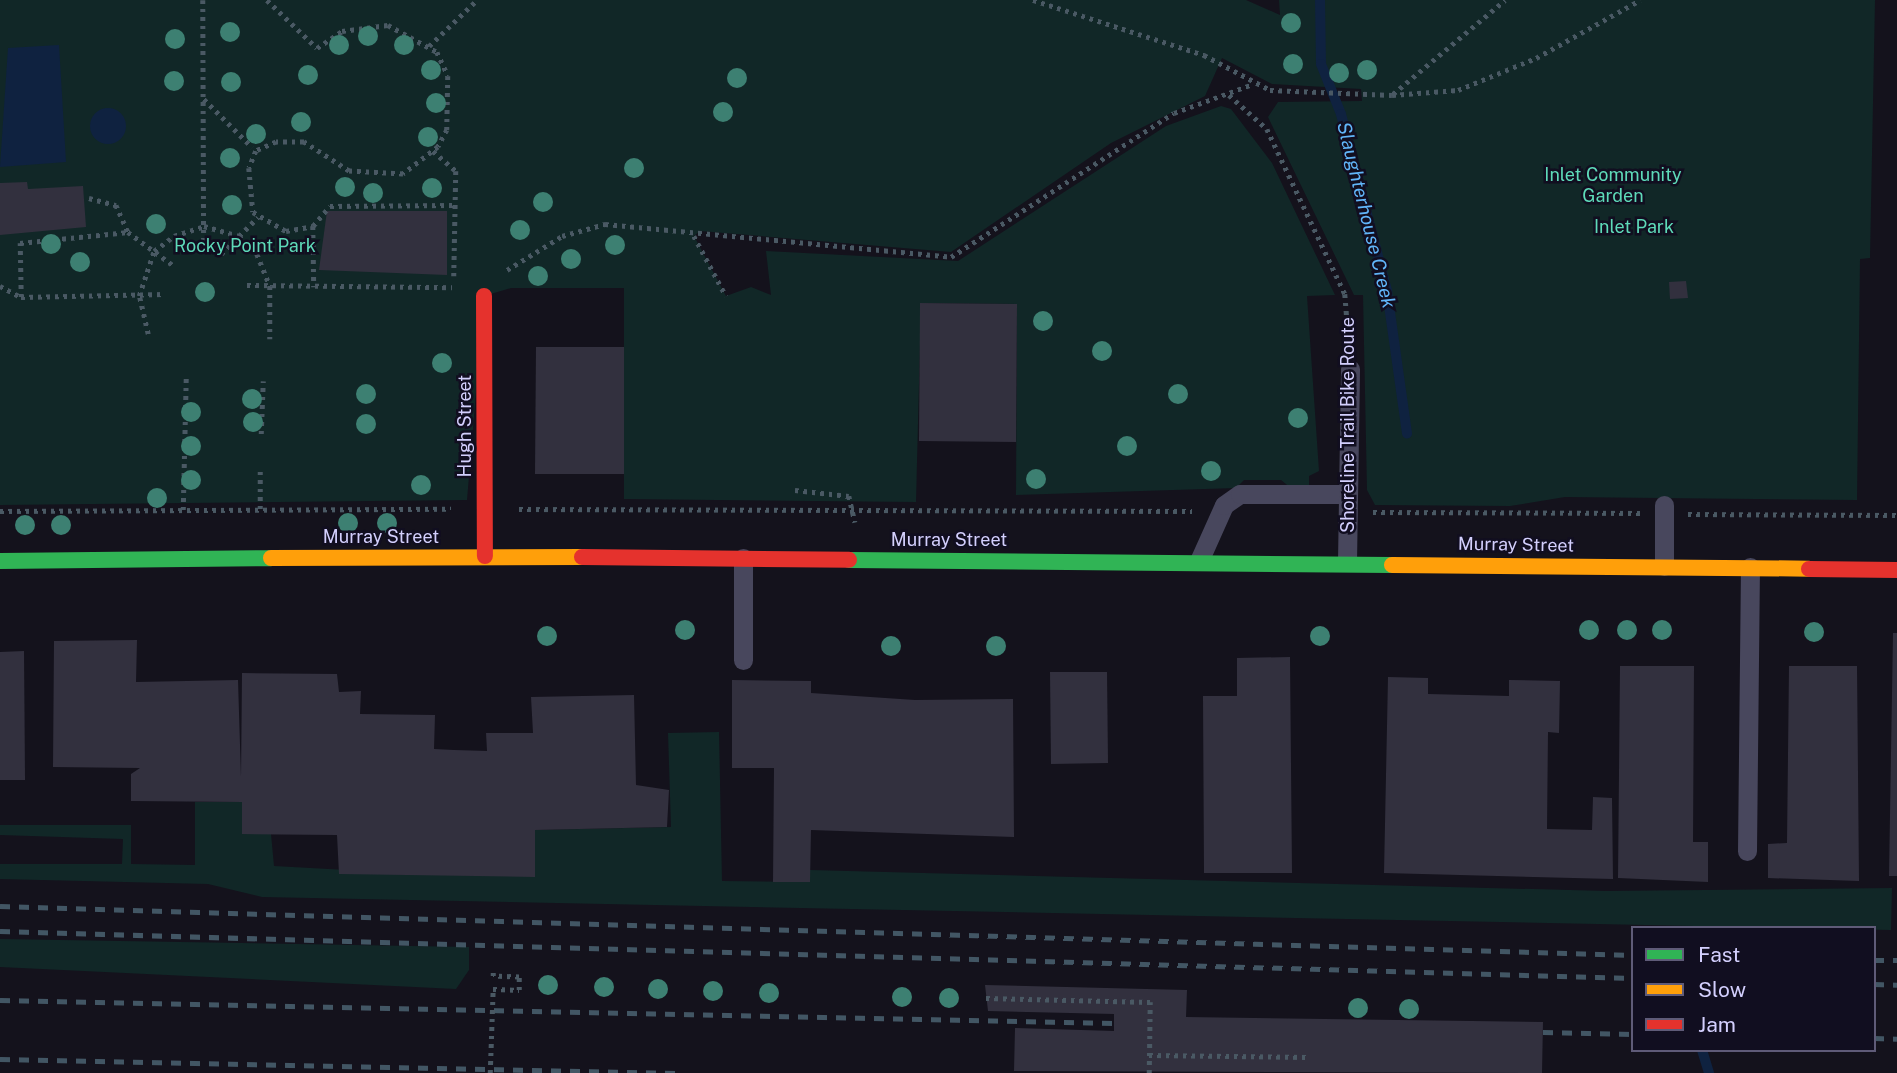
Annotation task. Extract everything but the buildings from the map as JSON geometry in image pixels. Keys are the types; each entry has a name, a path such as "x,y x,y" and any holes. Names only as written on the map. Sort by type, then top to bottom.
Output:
{"main road":[{"name":"Hugh Street","path":"484,296 485,556"},
{"name":"Murray Street","path":"0,561 485,556 1347,562 1897,570"}],"lane":[{"name":"Shoreline Trail Bike Route","path":"1347,562 1350,369"},
{"path":"1199,561 1224,505 1240,494 1348,494"},
{"path":"1664,505 1664,566"},
{"path":"743,558 743,660"},
{"path":"1747,851 1751,567"}],"path":[{"path":"203,0 204,251"},
{"path":"267,0 317,47 342,31 388,25 429,46 448,76 452,103 433,151 403,174 379,176 349,172 304,142 276,142 256,151 249,168 248,194 258,217 286,231 313,226 330,206 454,205"},
{"path":"429,46 477,0"},
{"path":"1033,0 1204,55 1253,85 1298,93 1392,95 1458,90 1536,58 1640,0"},
{"path":"1392,95 1505,0"},
{"path":"497,275 562,236 605,224 694,236 951,257 1174,113 1253,85"},
{"name":"Shoreline Trail Bike Route","path":"1229,95 1267,129 1345,294 1350,369"},
{"path":"203,98 252,147"},
{"path":"433,151 456,172 454,287"},
{"path":"89,198 116,205 128,232 174,266"},
{"path":"221,254 258,217"},
{"path":"148,334 139,296 153,251 174,236 204,226 239,236 257,254 270,286 270,340"},
{"path":"313,226 314,287"},
{"path":"21,297 20,243 128,232"},
{"path":"694,236 726,296"},
{"path":"247,285 465,285"},
{"path":"0,286 21,297 164,294"},
{"path":"183,510 186,375"},
{"path":"261,433 263,381"},
{"path":"260,471 260,509"},
{"path":"795,490 849,496 855,509 855,522"},
{"path":"0,511 461,509"},
{"path":"505,509 1199,511"},
{"path":"1370,512 1644,513"},
{"path":"1688,514 1897,515"},
{"path":"490,1073 493,989 519,990 519,977 493,976 493,969"},
{"path":"986,999 1150,1002 1149,1073"},
{"path":"1149,1055 1307,1057"}],"green space":[{"path":"0,0 1246,0 1280,15 1279,0 1875,0 1870,258 1860,259 1857,500 1565,497 1510,506 1375,505 1367,490 1363,295 1354,295 1268,117 1278,102 1362,101 1361,89 1272,84 1222,58 1205,96 1111,143 951,252 700,231 694,236 726,296 751,287 771,295 766,251 958,261 1166,126 1221,106 1231,109 1272,163 1335,295 1307,296 1319,471 1309,476 1309,489 1292,489 1281,480 1244,480 1236,488 1016,495 1017,304 921,303 916,502 624,499 624,288 511,288 484,296 467,500 0,505"},
{"path":"719,732 722,881 810,882 810,870 1606,891 1892,888 1891,930 1876,930 1876,926 1694,926 262,897 208,884 0,879 0,864 122,864 123,839 0,835 0,825 131,825 131,864 195,865 195,802 242,802 242,834 271,834 274,866 437,875 535,830 671,827 668,733"},
{"path":"0,939 469,947 469,970 456,989 0,967"}],"water":[{"path":"59,45 66,162 0,167 8,48"},
{"path":"108,108 121,113 126,126 121,139 108,144 95,139 90,126 95,113"}],"waterway":[{"name":"Slaughterhouse Creek","path":"1320,0 1321,64 1341,114 1387,291 1407,434"},
{"name":"Slaughterhouse Creek","path":"1703,1052 1709,1073"}],"railway":[{"path":"0,906 1631,955"},
{"path":"0,931 1631,978"},
{"path":"1876,960 1897,960"},
{"path":"1876,984 1897,985"},
{"path":"0,1000 1114,1023"},
{"path":"1543,1032 1631,1034"},
{"path":"1876,1038 1897,1039"},
{"path":"0,1059 676,1073"}],"traffic: fast":[{"path":"0,561 271,558"},
{"path":"849,560 1392,565"}],"traffic: slow":[{"path":"271,558 582,557"},
{"path":"1392,565 1809,569"}],"traffic: jam":[{"path":"484,296 485,556"},
{"path":"582,557 849,560"},
{"path":"1809,569 1897,570"}],"park label":[{"name":"Inlet Community Garden","path":"1613,186"},
{"name":"Inlet Park","path":"1634,227"},
{"name":"Rocky Point Park","path":"245,246"}]}
